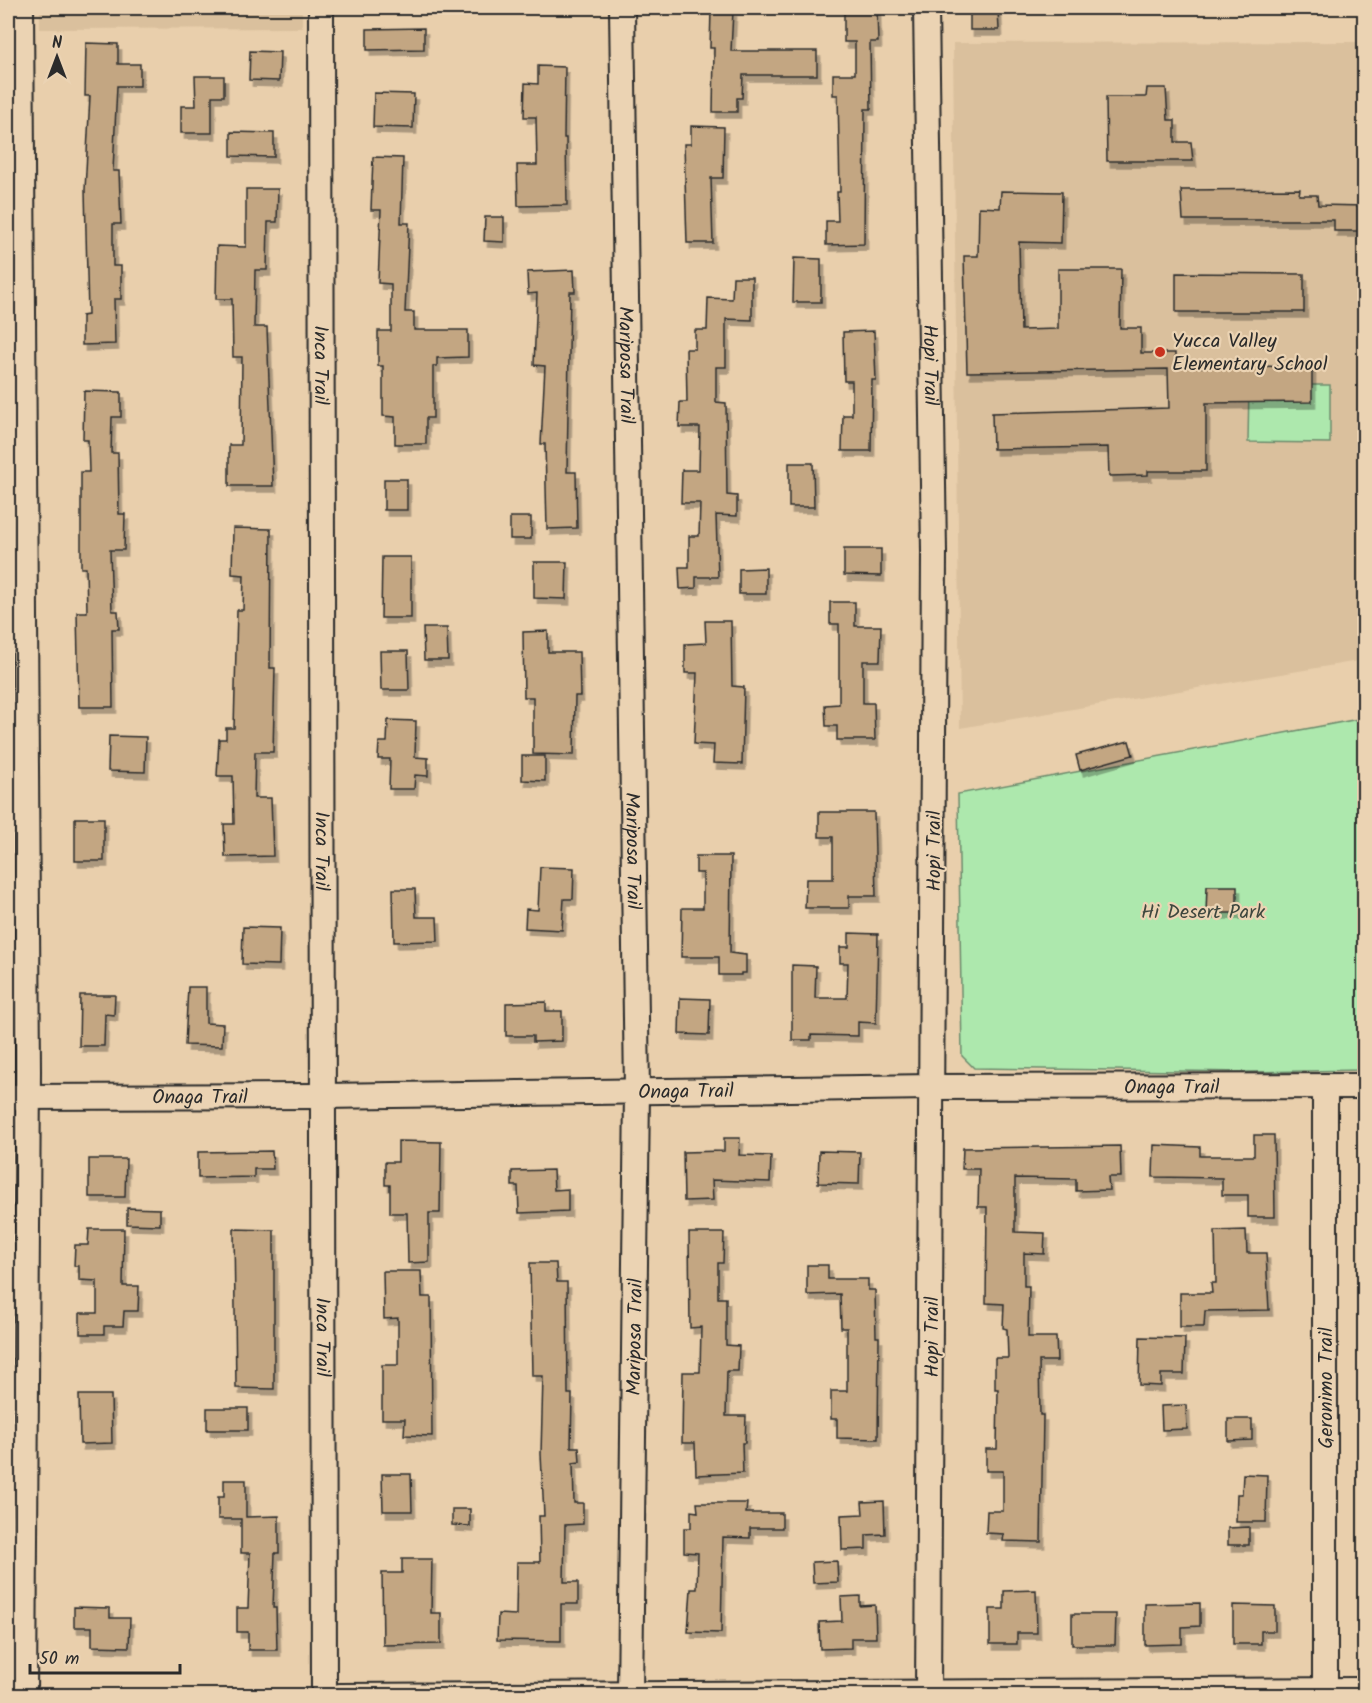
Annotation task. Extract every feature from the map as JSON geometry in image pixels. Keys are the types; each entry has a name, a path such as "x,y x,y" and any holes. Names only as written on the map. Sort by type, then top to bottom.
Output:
{"street":[{"path":"21,8 18,1097 24,1695"},
{"name":"Inca Trail","path":"321,8 324,1695"},
{"name":"Mariposa Trail","path":"622,8 637,1091 630,1695"},
{"name":"Hopi Trail","path":"926,8 934,552 928,1694"},
{"name":"Geronimo Trail","path":"1325,1086 1325,1690"},
{"name":"Onaga Trail","path":"18,1097 323,1096 932,1087 1365,1086"},
{"path":"340,1695 928,1694 1365,1690"}],"shaded area":[{"path":"40,8 302,8 302,28 40,29"},
{"name":"Yucca Valley Elementary School","path":"1364,42 1364,660 960,728 953,43"}],"green space":[{"path":"1249,385 1330,385 1330,443 1248,442"},
{"name":"Hi Desert Park","path":"1364,718 1364,1070 1246,1072 974,1068 962,1056 958,794"}],"building":[{"path":"844,8 877,9 878,42 870,42 871,109 865,109 864,244 826,245 826,221 838,221 837,192 840,192 838,95 833,95 833,74 855,74 855,42 844,42"},
{"path":"998,9 999,30 970,30 970,10"},
{"path":"711,10 733,11 731,51 817,51 817,75 743,75 742,98 737,98 737,112 713,112 714,48 710,48"},
{"path":"424,28 424,49 367,50 367,29"},
{"path":"86,43 118,44 118,64 140,64 140,86 117,86 113,171 119,171 121,224 113,224 113,266 121,266 121,299 114,299 115,344 82,345 82,316 88,315 85,190 90,96 85,96"},
{"path":"250,51 280,52 279,81 249,80"},
{"path":"538,66 565,67 564,138 566,138 567,205 518,206 517,165 537,165 536,117 524,117 525,83 538,84"},
{"path":"195,76 224,76 224,96 212,96 212,133 181,133 181,106 196,106"},
{"path":"1147,88 1166,88 1168,120 1175,120 1175,142 1191,142 1193,161 1107,161 1106,97 1146,97"},
{"path":"374,93 414,94 413,128 373,127"},
{"path":"691,126 724,127 723,178 711,178 713,243 687,243 684,144 691,144"},
{"path":"231,132 274,133 274,157 231,156"},
{"path":"373,157 403,158 401,223 409,223 405,312 414,312 414,330 468,330 468,357 437,358 437,366 433,366 433,418 426,418 426,444 395,444 395,417 383,416 383,366 378,366 378,331 391,331 391,284 378,283 381,210 371,210"},
{"path":"246,189 278,189 277,222 268,222 267,270 255,270 254,327 267,327 273,486 229,486 229,445 241,445 242,357 233,357 232,299 216,299 217,246 246,247"},
{"path":"1300,189 1299,195 1317,195 1318,205 1365,206 1365,231 1334,231 1334,220 1183,220 1181,190"},
{"path":"1001,191 1062,192 1061,243 1019,242 1021,330 1058,329 1058,269 1121,269 1120,328 1141,328 1141,353 1175,353 1175,367 1312,366 1312,402 1206,403 1206,471 1148,471 1148,475 1109,476 1108,447 993,449 992,413 1169,408 1168,369 967,372 964,256 978,256 979,207 1000,208"},
{"path":"485,217 504,217 504,242 484,241"},
{"path":"794,258 821,259 821,302 793,302"},
{"path":"574,270 575,292 570,292 567,472 576,472 577,528 547,529 545,444 541,444 545,366 534,365 537,293 528,294 527,272"},
{"path":"1176,273 1304,274 1304,312 1176,312"},
{"path":"733,277 752,277 752,320 726,319 726,367 716,367 716,402 726,403 727,495 737,496 737,516 716,515 718,577 696,577 696,588 680,589 679,567 689,567 689,536 699,536 700,503 681,503 682,470 699,470 700,427 679,427 680,402 687,402 686,349 695,349 695,330 707,330 708,298 732,299"},
{"path":"874,331 876,380 872,380 871,451 842,451 843,415 852,415 852,381 844,381 843,332"},
{"path":"84,391 121,392 121,417 112,417 111,453 118,453 119,514 125,514 124,550 110,550 112,611 118,611 119,629 112,629 113,707 79,707 77,612 87,612 86,568 81,568 81,472 89,472 88,440 83,440"},
{"path":"789,463 813,463 814,507 789,507"},
{"path":"384,479 407,479 407,510 384,510"},
{"path":"510,517 531,517 531,539 510,539"},
{"path":"233,528 271,529 270,668 275,668 273,752 255,752 254,798 271,798 273,856 225,857 224,824 234,824 233,776 217,776 219,739 226,739 226,728 234,728 237,610 243,610 244,575 232,574"},
{"path":"844,549 881,549 881,576 844,575"},
{"path":"382,557 411,557 411,618 381,618"},
{"path":"534,562 567,562 566,599 534,598"},
{"path":"766,568 766,594 739,594 739,569"},
{"path":"830,602 855,602 855,626 881,626 880,661 863,661 863,703 874,703 875,740 837,740 837,726 826,726 825,705 839,704 839,624 830,624"},
{"path":"705,621 731,621 732,686 744,687 742,764 713,763 714,745 694,744 697,673 685,673 685,644 706,643"},
{"path":"423,628 447,628 448,660 424,660"},
{"path":"548,631 548,652 579,652 580,696 575,696 574,755 533,754 533,697 524,697 523,632"},
{"path":"380,651 408,651 409,690 381,690"},
{"path":"388,720 416,721 415,757 428,758 428,776 415,775 414,789 389,789 390,759 378,759 379,742 387,742"},
{"path":"109,736 146,737 145,772 108,771"},
{"path":"1129,741 1133,755 1080,770 1076,755"},
{"path":"522,756 545,756 545,781 522,780"},
{"path":"819,812 874,812 876,896 849,896 849,908 805,908 806,879 833,879 833,837 819,837"},
{"path":"75,818 104,818 104,861 75,861"},
{"path":"696,856 731,856 730,953 746,955 746,973 719,975 719,957 681,957 682,908 703,908 703,873 696,873"},
{"path":"540,867 574,868 573,899 564,899 562,930 525,928 526,909 538,910"},
{"path":"1207,886 1237,886 1237,913 1206,913"},
{"path":"393,889 415,889 416,917 437,917 438,941 394,942"},
{"path":"243,927 280,928 279,965 242,964"},
{"path":"849,933 878,934 876,1023 858,1022 858,1036 811,1035 811,1040 792,1040 792,965 816,966 815,998 847,998 848,963 840,963 840,947 849,947"},
{"path":"188,987 206,987 206,1023 223,1024 222,1046 185,1045"},
{"path":"80,995 115,995 114,1015 105,1014 104,1046 79,1046"},
{"path":"680,998 710,999 709,1035 679,1034"},
{"path":"546,1002 546,1011 562,1011 562,1041 533,1042 533,1036 506,1036 506,1003"},
{"path":"1254,1135 1274,1135 1275,1217 1248,1217 1248,1195 1222,1195 1222,1178 1153,1177 1154,1145 1200,1147 1200,1156 1254,1156"},
{"path":"724,1138 740,1138 739,1155 771,1156 770,1182 712,1180 713,1200 684,1201 683,1152 724,1151"},
{"path":"398,1141 441,1142 440,1213 429,1213 429,1262 408,1263 407,1213 390,1213 390,1185 385,1185 385,1162 398,1162"},
{"path":"1120,1146 1121,1177 1108,1177 1109,1190 1076,1191 1076,1179 1015,1178 1015,1232 1045,1233 1044,1254 1024,1253 1024,1286 1029,1286 1028,1337 1056,1337 1057,1361 1039,1361 1040,1415 1043,1415 1041,1542 1003,1541 1004,1534 986,1533 987,1511 1003,1511 1003,1471 986,1471 986,1449 997,1449 998,1389 995,1389 995,1358 1008,1358 1007,1329 1003,1328 1004,1304 986,1303 987,1207 978,1207 979,1169 962,1169 963,1148"},
{"path":"272,1151 273,1169 254,1169 254,1177 198,1178 198,1152"},
{"path":"819,1151 860,1152 859,1184 818,1183"},
{"path":"89,1159 126,1159 125,1197 89,1197"},
{"path":"553,1170 554,1190 568,1189 568,1211 519,1213 518,1186 512,1186 512,1171"},
{"path":"127,1208 160,1209 160,1225 127,1224"},
{"path":"89,1229 124,1229 123,1286 139,1286 138,1311 124,1311 123,1326 104,1326 104,1334 80,1334 80,1313 97,1313 97,1281 79,1280 79,1266 74,1266 75,1245 88,1245"},
{"path":"234,1229 274,1230 274,1389 236,1388"},
{"path":"1246,1230 1247,1253 1266,1253 1269,1310 1205,1311 1204,1327 1180,1327 1180,1293 1212,1293 1211,1283 1216,1283 1215,1231"},
{"path":"689,1233 724,1233 723,1263 718,1263 718,1298 726,1298 726,1345 739,1346 738,1371 727,1371 726,1416 746,1416 745,1443 742,1443 743,1473 696,1475 695,1443 682,1443 683,1372 700,1372 701,1327 690,1328"},
{"path":"530,1263 556,1263 557,1282 567,1282 568,1394 572,1394 571,1447 579,1447 580,1462 573,1463 574,1503 583,1503 583,1524 565,1525 564,1582 578,1582 578,1604 561,1604 561,1641 497,1640 498,1614 516,1615 517,1562 540,1562 539,1516 544,1516 541,1454 543,1376 532,1376"},
{"path":"807,1265 828,1265 828,1279 868,1279 868,1290 875,1290 876,1337 879,1337 878,1439 837,1438 837,1419 831,1419 831,1391 847,1391 847,1328 841,1328 840,1294 807,1295"},
{"path":"383,1271 421,1271 422,1297 431,1297 432,1436 404,1435 405,1419 382,1419 382,1365 398,1365 398,1318 384,1319"},
{"path":"1140,1337 1185,1338 1184,1374 1161,1374 1161,1386 1139,1385"},
{"path":"79,1395 111,1395 112,1443 80,1444"},
{"path":"1186,1405 1187,1429 1162,1430 1161,1406"},
{"path":"207,1408 248,1408 248,1430 207,1430"},
{"path":"1228,1419 1252,1419 1252,1440 1228,1441"},
{"path":"382,1474 411,1474 412,1511 383,1511"},
{"path":"1243,1474 1267,1475 1266,1522 1236,1522 1237,1494 1242,1494"},
{"path":"224,1480 246,1480 246,1517 279,1516 279,1553 275,1553 273,1608 276,1608 277,1650 248,1650 248,1632 237,1632 237,1608 248,1608 250,1553 241,1553 241,1519 218,1519 218,1497 224,1497"},
{"path":"884,1501 885,1534 866,1535 866,1549 842,1550 841,1515 863,1514 862,1502"},
{"path":"697,1503 747,1503 746,1513 782,1513 782,1528 750,1528 750,1538 723,1537 721,1633 688,1632 691,1589 697,1589 698,1553 684,1552 684,1528 691,1528 691,1511 698,1512"},
{"path":"452,1509 470,1509 470,1526 452,1525"},
{"path":"1249,1527 1249,1545 1228,1545 1228,1528"},
{"path":"402,1559 432,1559 431,1613 441,1613 441,1644 383,1645 382,1573 402,1573"},
{"path":"837,1561 838,1582 813,1583 812,1562"},
{"path":"1036,1590 1037,1633 1017,1633 1017,1644 990,1644 990,1609 1004,1609 1004,1591"},
{"path":"860,1596 860,1606 875,1605 876,1638 851,1638 851,1648 820,1649 819,1622 842,1621 841,1597"},
{"path":"1200,1603 1200,1626 1182,1627 1182,1644 1145,1645 1145,1604"},
{"path":"1233,1605 1275,1606 1275,1631 1261,1631 1261,1644 1233,1644"},
{"path":"74,1607 110,1608 110,1618 130,1618 129,1647 92,1646 92,1627 74,1627"},
{"path":"1072,1614 1116,1614 1115,1645 1072,1645"}],"place":[{"name":"Yucca Valley Elementary School","path":"1160,352"}]}
